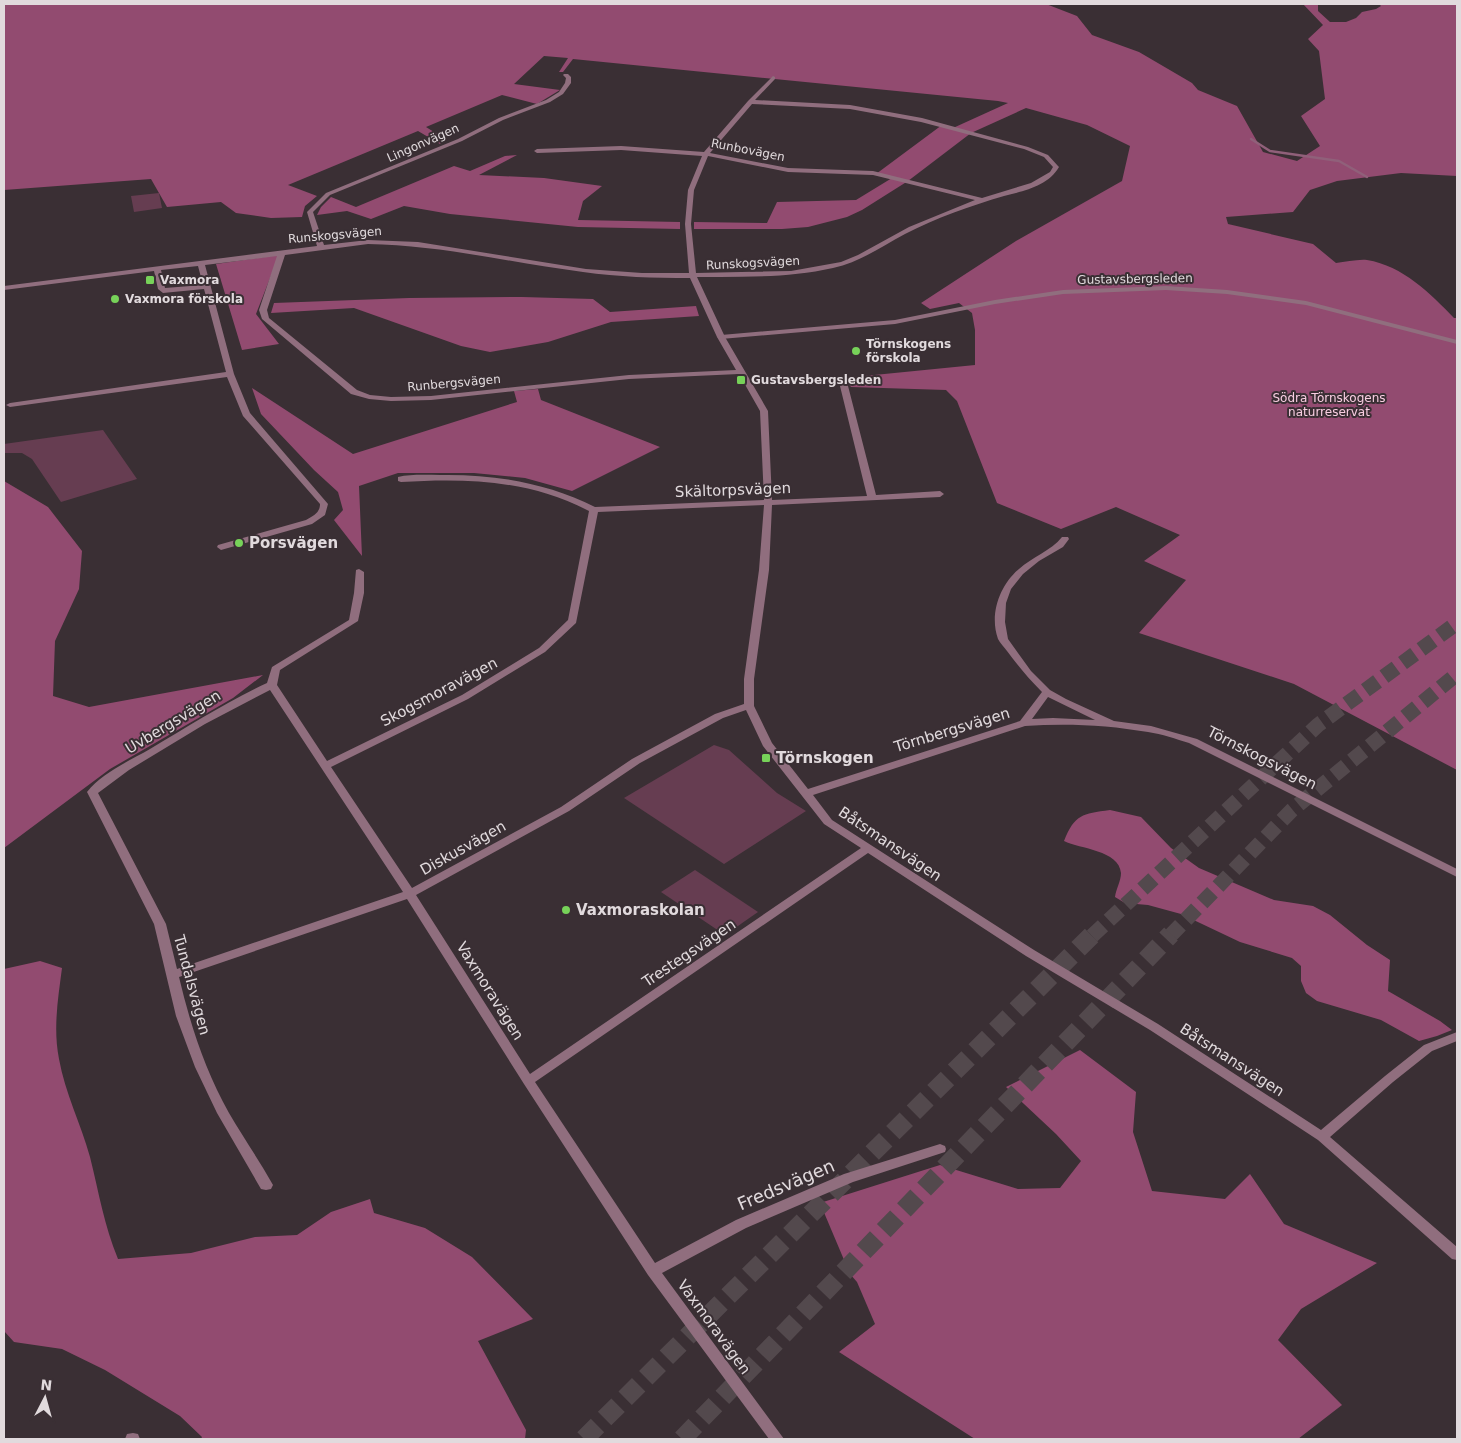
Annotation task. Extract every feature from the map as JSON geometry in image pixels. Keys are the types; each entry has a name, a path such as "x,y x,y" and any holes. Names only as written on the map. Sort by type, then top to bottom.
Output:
{"street":[{"name":"Lingonvägen","path":"321,247 310,212 328,194 460,140 501,119 548,101 561,94 568,83 569,78 566,75"},
{"name":"Båtsmansvägen","path":"773,78 706,154 691,190 688,224 693,277 721,338 764,411 768,502 764,570 749,679 748,706 767,744 828,822 1030,953 1154,1027 1322,1137 1457,1254"},
{"name":"Runskogsvägen","path":"201,263 368,242 421,244 595,272 693,277 764,275 810,271 837,266 854,260 912,228 982,200 1046,179 1055,171 1055,163 1046,156 1026,148 922,120 841,106 750,102"},
{"name":"Runbovägen","path":"537,151 621,148 706,154 788,170 873,173 982,200"},
{"name":"Runbergsvägen","path":"282,252 264,310 266,319 354,392 369,397 391,399 431,398 629,377 741,372"},
{"path":"4,288 201,263 230,374 246,414 324,504 321,516 309,522 221,547"},
{"path":"157,268 162,289 166,291 207,287"},
{"name":"Gustavsbergsleden","path":"721,338 895,322 995,302 1063,292 1149,288 1227,292 1306,303 1457,342"},
{"path":"10,405 230,374"},
{"path":"843,382 872,498"},
{"path":"401,480 432,477 532,485 575,498 594,510"},
{"name":"Skältorpsvägen","path":"594,510 940,494"},
{"name":"Skogsmoravägen","path":"325,766 465,697 542,650 574,621 594,510"},
{"name":"Törnskogsvägen","path":"1065,539 1060,545 1036,559 1020,572 1007,589 1001,602 1000,622 1003,639 1028,673 1047,692 1112,724 1158,730 1193,741 1457,873"},
{"path":"272,685 275,669 354,621 359,592 358,572"},
{"name":"Vaxmoravägen","path":"272,685 410,894 528,1081 653,1271 777,1439"},
{"name":"Uvbergsvägen","path":"92,792 106,779 190,729 249,695 272,685"},
{"path":"1024,723 1047,692"},
{"name":"Diskusvägen","path":"172,975 410,894 565,809 636,761 719,716 748,706"},
{"name":"Törnbergsvägen","path":"805,794 1024,723 1053,721 1112,724"},
{"name":"Tundalsvägen","path":"92,792 160,924 182,1016 201,1067 223,1113 266,1185"},
{"name":"Trestegsvägen","path":"528,1081 867,849"},
{"path":"1322,1137 1428,1048 1457,1036"},
{"name":"Fredsvägen","path":"653,1271 741,1224 840,1182 940,1148"}],"shaded area":[{"path":"159,193 162,208 134,212 131,196"},
{"path":"103,430 137,479 61,502 32,459 22,453 4,453 4,444"},
{"path":"714,745 729,750 777,793 806,811 724,864 624,798"},
{"path":"695,870 758,912 725,935 661,892"}],"green space":[{"name":"Södra Törnskogens naturreservat","path":"4,4 1046,4 1077,16 1092,35 1139,52 1192,83 1198,90 1237,106 1263,152 1297,161 1320,146 1301,116 1325,99 1319,51 1308,39 1323,25 1303,4 1318,4 1318,11 1330,22 1346,22 1356,18 1362,12 1376,9 1381,6 1379,4 1457,4 1457,176 1401,173 1337,181 1310,190 1293,212 1226,217 1228,224 1313,244 1336,263 1367,260 1392,268 1415,282 1454,318 1457,318 1457,770 1294,684 1139,633 1186,580 1144,561 1180,535 1116,507 1061,529 997,503 957,401 946,390 851,387 844,378 975,365 975,330 972,313 959,303 930,309 921,303 1016,241 1122,181 1130,146 1087,125 1026,108 971,133 908,181 862,210 847,217 808,227 782,229 694,229 694,222 767,223 777,202 856,200 892,178 876,174 942,125 953,128 1008,103 573,59 563,72 559,72 568,58 544,56 514,84 560,90 537,104 502,95 426,127 445,139 440,144 418,131 288,185 317,196 305,206 302,217 271,218 236,213 221,202 167,207 151,179 4,190"},
{"path":"517,155 479,175 544,178 602,186 583,201 578,220 680,222 680,229 578,227 450,214 404,206 371,219 347,211 317,215 321,207 331,197 356,207 454,166 470,171 505,156"},
{"path":"279,255 256,314 279,344 242,350 216,264"},
{"path":"522,297 593,299 610,312 696,306 699,316 611,322 548,342 490,352 461,346 354,308 271,313 274,303 409,298"},
{"path":"252,388 353,454 517,402 514,391 538,389 541,400 660,447 572,491 525,478 474,473 398,473 359,486 362,556 334,520 343,510 338,492 314,470 261,414"},
{"path":"4,481 48,507 82,551 79,589 55,641 53,696 89,707 263,675 233,698 110,769 4,848"},
{"path":"1110,810 1141,817 1171,848 1199,868 1274,900 1313,906 1330,915 1367,945 1390,960 1388,991 1452,1030 1419,1041 1381,1020 1317,1001 1306,993 1301,981 1301,966 1292,958 1240,942 1181,914 1148,905 1125,903 1115,897 1121,873 1119,865 1114,859 1098,851 1064,841 1076,820 1086,814"},
{"path":"40,961 62,968 56,1025 59,1059 65,1084 90,1157 105,1221 118,1259 191,1253 255,1237 297,1235 331,1212 370,1199 374,1213 425,1228 472,1257 533,1319 478,1341 526,1430 525,1439 201,1439 202,1437 180,1416 105,1370 62,1349 14,1342 4,1331 4,969"},
{"path":"1080,1050 1136,1092 1133,1132 1152,1191 1225,1199 1250,1174 1284,1224 1377,1263 1301,1309 1278,1340 1342,1405 1298,1439 975,1439 839,1352 875,1324 857,1282 850,1274 820,1203 940,1165 1018,1189 1060,1188 1081,1161 1056,1134 1006,1087"}],"waterway":[{"path":"1251,139 1270,151 1339,161 1367,177"}],"tunnel":[{"path":"1092,936 1318,725 1457,623"},
{"path":"1170,936 1292,810 1457,674"},
{"path":"584,1439 1093,934"},
{"path":"682,1439 1171,934"}],"place":[{"name":"Vaxmora","path":"150,280"},
{"name":"Vaxmora förskola","path":"115,299"},
{"name":"Törnskogens förskola","path":"856,351"},
{"name":"Gustavsbergsleden","path":"741,380"},
{"name":"Porsvägen","path":"239,543"},
{"name":"Törnskogen","path":"766,758"},
{"name":"Vaxmoraskolan","path":"566,910"}]}
